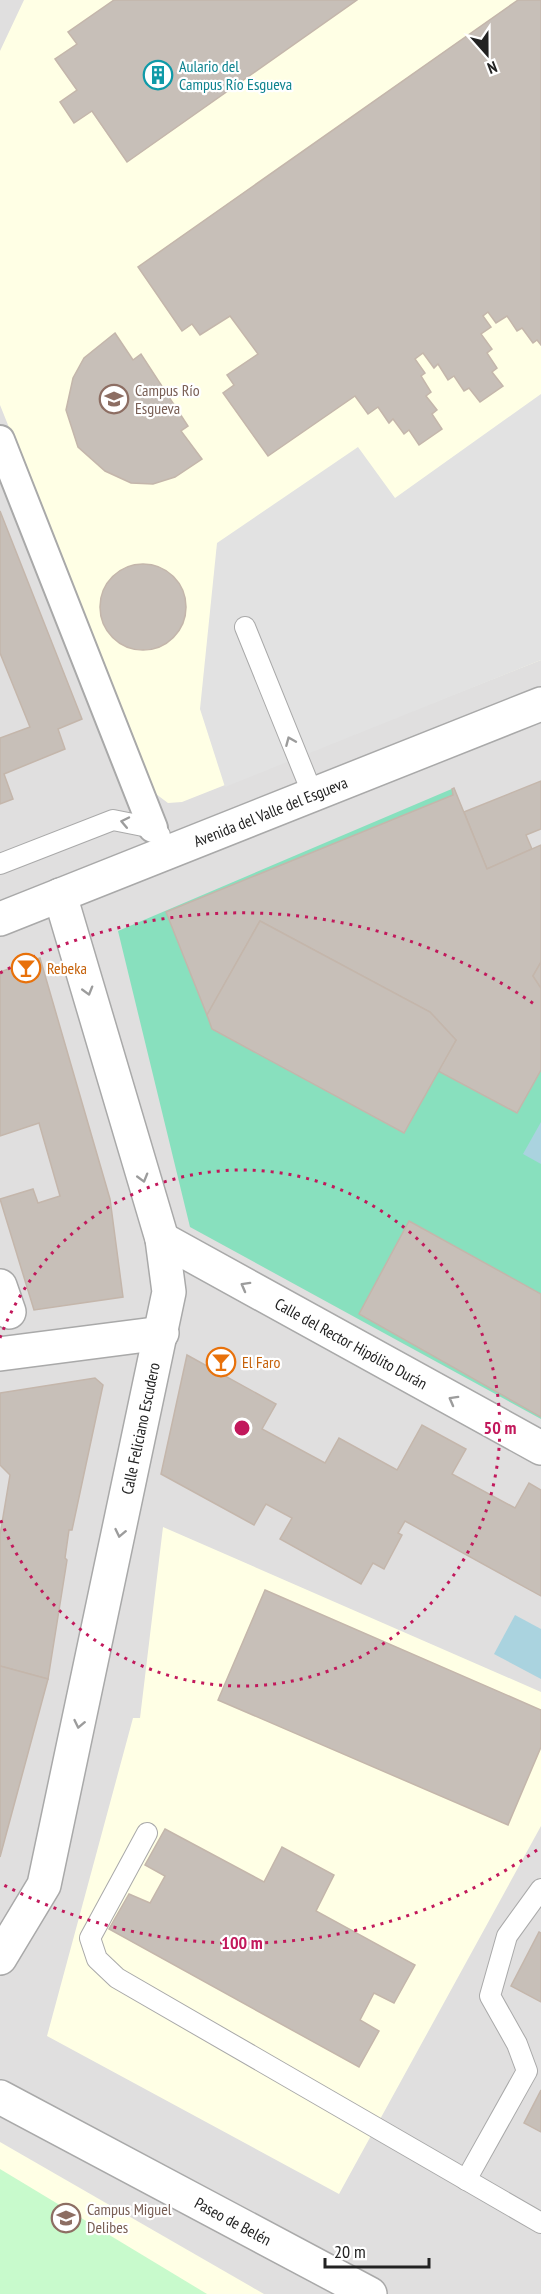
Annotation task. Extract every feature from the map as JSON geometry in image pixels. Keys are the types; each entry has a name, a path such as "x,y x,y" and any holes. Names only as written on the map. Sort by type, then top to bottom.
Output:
{"street":[{"path":"0,440 163,839"},
{"name":"Avenida del Valle del Esgueva","path":"0,919 60,895 163,839 313,795 541,704"},
{"name":"Calle Feliciano Escudero","path":"0,1958 44,1885 169,1292 162,1239 60,895"},
{"name":"Calle del Rector Hipólito Durán","path":"162,1239 541,1448"},
{"path":"0,1354 162,1333"},
{"name":"Paseo de Belén","path":"0,2097 370,2294"}],"lane":[{"path":"245,627 313,795"},
{"path":"0,864 114,820 163,839"},
{"path":"147,1833 90,1938 97,1959 117,1978 541,2223"},
{"path":"466,2180 527,2071 517,2044 490,1996 507,1936 541,1889"}],"shaded area":[{"path":"0,0 541,0 541,2294 0,2294"},
{"name":"Campus Río Esgueva","path":"24,0 114,0 68,32 77,44 55,60 127,162 357,0 518,0 138,267 182,331 192,324 200,335 230,316 258,354 234,385 223,393 268,456 355,396 368,414 378,407 388,423 393,419 404,433 409,430 419,445 442,429 432,414 436,410 426,396 421,376 425,372 415,359 423,353 433,367 438,364 448,380 454,376 464,391 469,388 480,402 503,386 492,372 497,367 487,353 492,349 481,334 491,327 483,316 488,312 496,323 507,316 517,331 522,328 532,343 537,340 541,345 541,660 182,802 168,803 156,794 0,405 0,51"},
{"path":"541,394 541,660 225,787 200,709 217,543 358,447 395,498"},
{"path":"163,1527 541,1692 541,1826 339,2194 47,2036 133,1718 140,1718"},
{"name":"Campus Miguel Delibes","path":"0,2142 264,2294 0,2294"}],"green space":[{"path":"454,788 487,869 541,845 541,1419 190,1227 118,931"},
{"name":"Campus Miguel Delibes","path":"0,2169 207,2294 0,2294"}],"water":[{"path":"541,1122 541,1164 523,1154"},
{"path":"515,1615 541,1629 541,1679 494,1654"}],"building":[{"name":"Aulario del Campus Río Esgueva","path":"114,0 357,0 127,162 92,111 74,123 60,102 77,90 55,59 77,44 68,32"},
{"path":"518,0 541,0 541,345 537,340 533,343 522,328 517,331 507,316 496,323 488,312 483,316 491,327 481,334 492,349 487,353 497,368 492,372 503,386 480,402 469,388 464,391 454,376 448,380 438,364 434,368 423,353 415,359 425,373 421,376 431,392 426,396 437,410 432,414 442,429 419,445 409,430 404,434 393,419 389,423 378,407 368,414 355,396 268,456 223,393 234,385 227,375 258,354 230,316 200,335 192,324 182,331 138,267"},
{"path":"115,333 133,360 141,354 188,426 181,431 202,459 175,477 153,484 131,483 105,471 78,447 66,410 73,378 84,358"},
{"path":"0,511 82,719 58,729 65,749 4,774 13,799 0,804 0,738 30,727 0,653"},
{"path":"143,564 159,568 173,577 182,591 186,607 182,623 173,637 159,646 143,650 127,646 113,637 104,623 100,607 104,591 113,577 127,568"},
{"path":"541,781 541,829 526,835 532,849 487,869 464,812"},
{"path":"454,788 487,869 541,845 541,962 533,976 541,988 541,1070 517,1113 438,1071 456,1040 430,1012 260,921 207,1015 166,912 453,795 452,789"},
{"path":"260,921 430,1012 456,1040 404,1133 212,1029 207,1015"},
{"path":"40,958 110,1199 123,1297 34,1310 0,1199 33,1189 38,1203 60,1196 39,1123 0,1136 0,972"},
{"path":"541,962 541,988 533,976"},
{"path":"409,1221 541,1294 541,1417 359,1314"},
{"path":"187,1355 276,1404 262,1429 325,1463 339,1438 397,1470 422,1425 466,1449 452,1474 515,1508 529,1483 541,1490 541,1596 405,1521 398,1533 402,1535 384,1569 373,1563 361,1584 280,1539 292,1518 266,1504 254,1525 161,1474"},
{"path":"95,1378 103,1385 72,1530 69,1530 65,1558 67,1560 48,1679 0,1666 0,1535 10,1475 0,1465 0,1393"},
{"path":"265,1590 541,1710 541,1747 508,1825 218,1700"},
{"path":"0,1666 48,1679 0,1857"},
{"path":"165,1829 264,1882 282,1847 334,1875 316,1911 415,1965 394,2003 374,1993 360,2020 379,2031 359,2067 109,1929 129,1894 150,1903 165,1876 145,1865"},
{"path":"539,1932 541,1933 541,2002 511,1986"},
{"path":"541,2090 541,2132 524,2123"}],"place":[{"name":"Aulario del Campus Río Esgueva","path":"158,75"},
{"name":"Campus Río Esgueva","path":"114,399"},
{"name":"Rebeka","path":"26,968"},
{"name":"El Faro","path":"221,1362"},
{"name":"Campus Miguel Delibes","path":"66,2218"}]}
